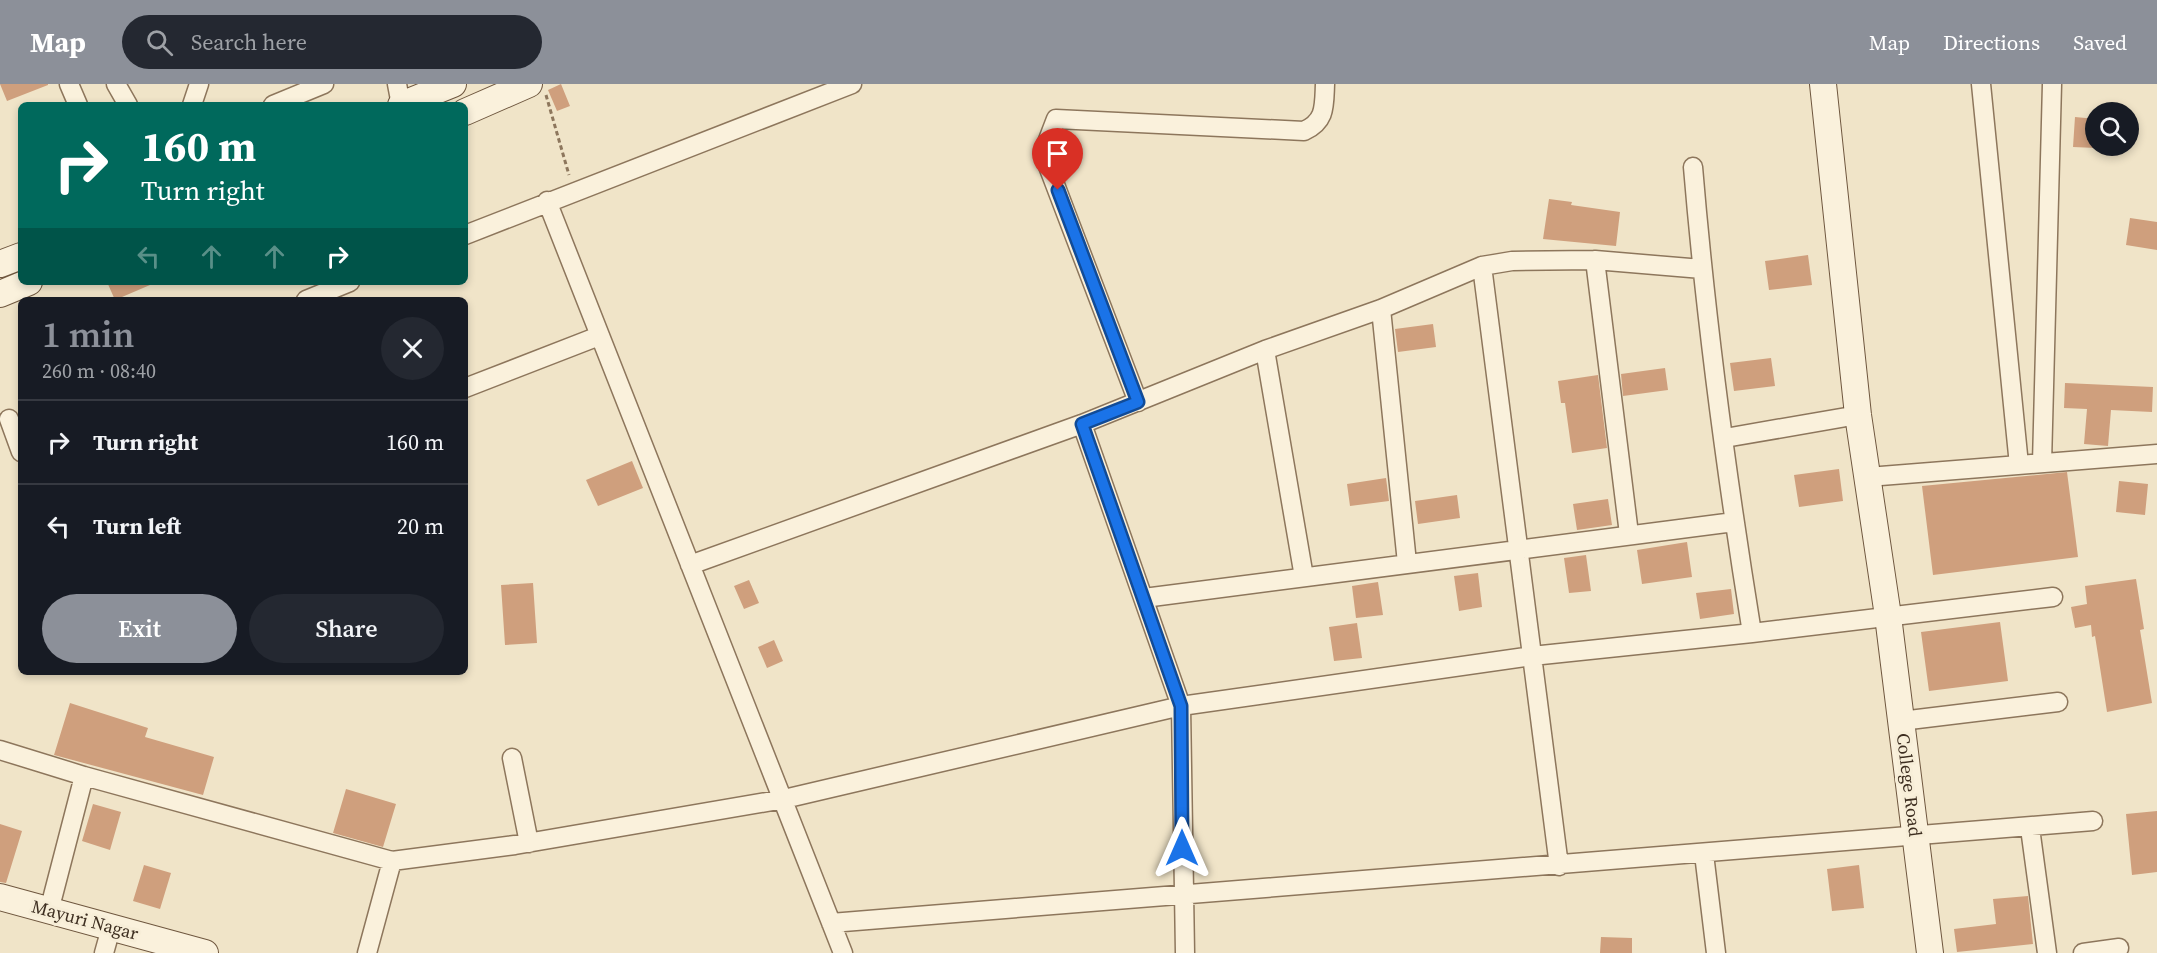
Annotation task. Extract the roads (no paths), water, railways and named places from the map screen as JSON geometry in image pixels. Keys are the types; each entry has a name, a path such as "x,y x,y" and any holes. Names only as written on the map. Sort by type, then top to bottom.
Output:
{"street":[{"path":"69,84 77,102"},
{"path":"116,84 126,102"},
{"path":"193,102 199,84"},
{"path":"279,102 305,88 324,84"},
{"path":"397,84 400,102"},
{"path":"408,102 453,84"},
{"path":"468,111 529,84"},
{"path":"468,234 547,201 852,84"},
{"path":"1138,402 1043,153 1056,119 1304,131 1316,126 1323,115 1325,84"},
{"name":"College Road","path":"1823,84 1858,415 1888,616 1930,953"},
{"path":"1981,84 2019,465"},
{"path":"2042,463 2052,84"},
{"path":"1694,166 1702,269 1734,522 1752,633"},
{"path":"547,201 598,336 784,799 843,953"},
{"path":"0,264 18,257"},
{"path":"690,566 1082,424 1265,350 1381,309 1482,266 1512,261 1595,260 1702,269"},
{"path":"1595,260 1629,534"},
{"path":"1482,266 1558,866"},
{"path":"0,294 22,285"},
{"path":"313,297 343,285"},
{"path":"1381,309 1407,563"},
{"path":"468,387 598,336"},
{"path":"1265,350 1304,577"},
{"path":"1725,438 1858,415"},
{"path":"10,418 18,443"},
{"path":"1082,424 1181,706 1185,953"},
{"path":"1868,477 2157,454"},
{"path":"1144,598 1734,522"},
{"path":"0,750 84,776 392,861 529,843 784,799 1181,706 1532,656 1752,633 2053,597"},
{"path":"1901,721 2058,702"},
{"path":"512,758 529,843"},
{"path":"49,911 84,776"},
{"path":"831,923 1916,838 2093,821"},
{"path":"2030,828 2047,953"},
{"path":"1704,854 1716,953"},
{"path":"367,953 392,861"},
{"name":"Mayuri Nagar","path":"0,897 204,953"},
{"path":"104,953 111,928"},
{"path":"2083,953 2119,948"}]}
